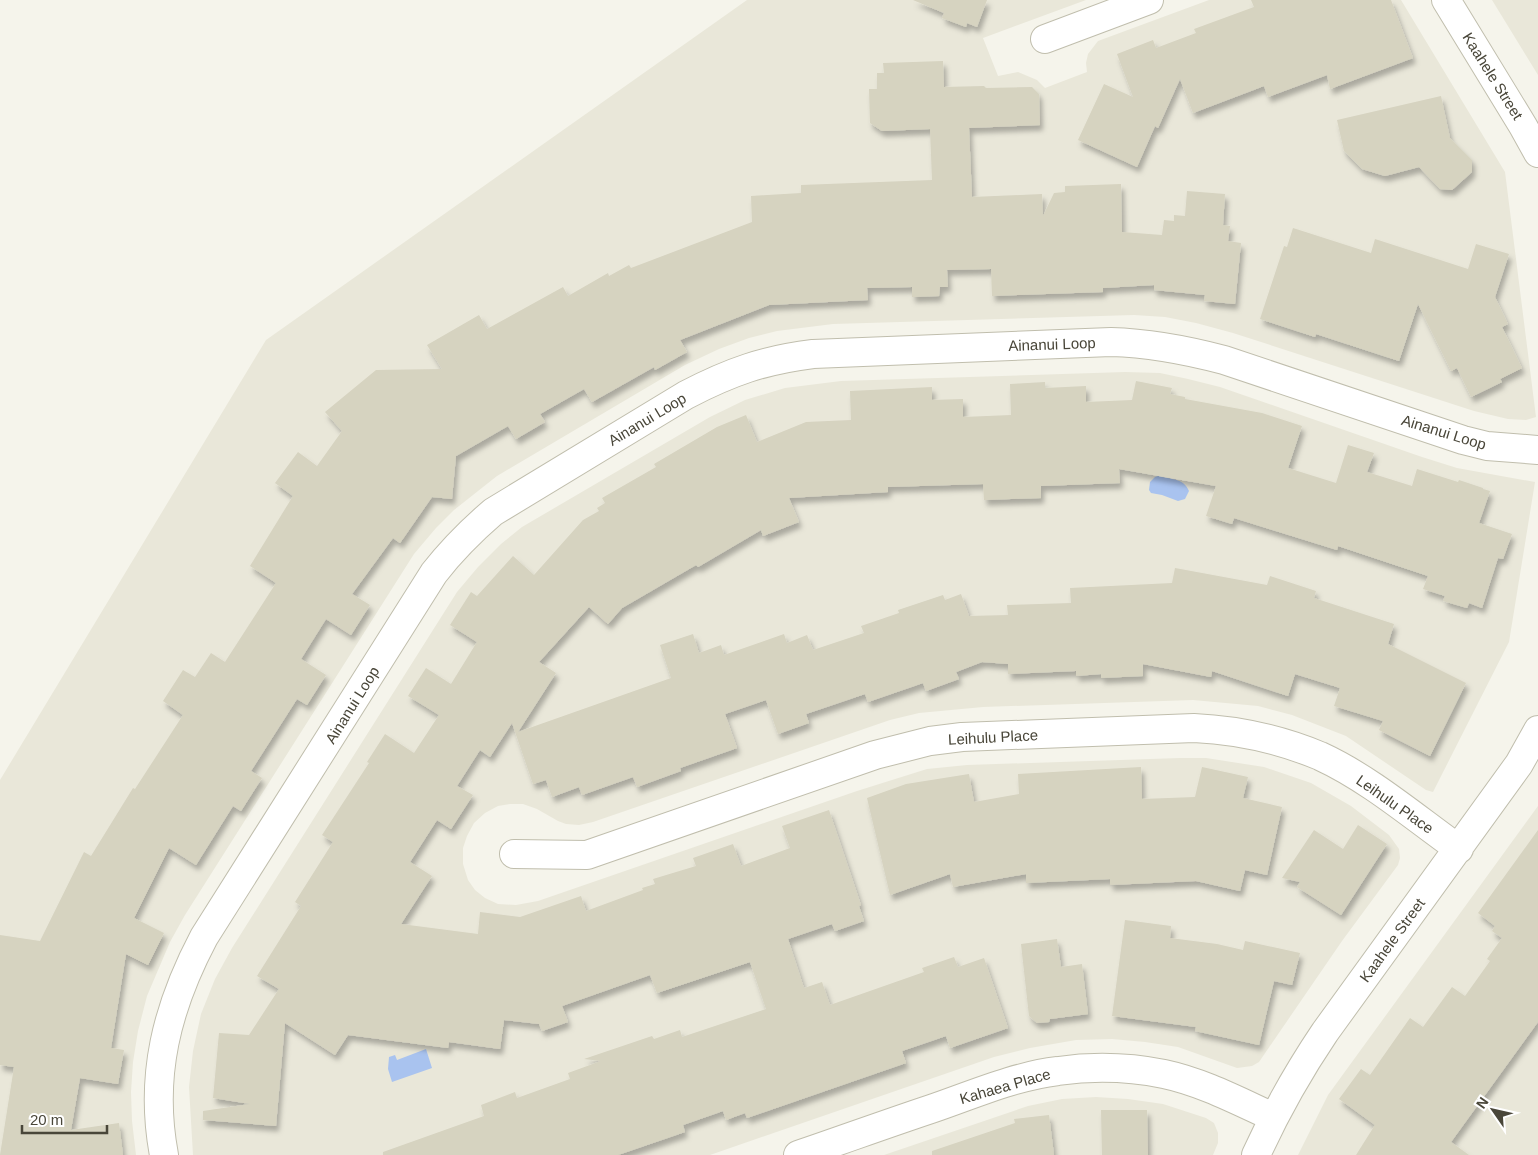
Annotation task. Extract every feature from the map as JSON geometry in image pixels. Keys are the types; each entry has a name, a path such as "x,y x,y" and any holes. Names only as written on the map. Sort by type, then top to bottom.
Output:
{"street":[{"path":"1045,39 1149,0"},
{"name":"Kaahele Street","path":"1446,0 1538,153"},
{"name":"Ainanui Loop","path":"164,1155 160,1135 159,1108 163,1048 170,1014 192,959 204,937 434,574 461,541 493,512 717,378 772,360 813,354 1141,342 1193,351 1224,360 1471,442 1510,449 1538,450"},
{"name":"Leihulu Place","path":"514,854 587,855 875,755 930,741 962,737 1194,728 1248,733 1276,740 1320,757 1363,780 1459,849"},
{"name":"Kaahele Street","path":"1256,1155 1273,1117 1298,1072 1519,764 1538,730"},
{"name":"Kahaea Place","path":"798,1155 978,1092 1023,1078 1057,1071 1097,1068 1165,1074 1197,1083 1273,1117"}],"shaded area":[{"path":"747,0 1086,0 983,38 998,76 1018,72 1037,80 1045,88 1087,72 1088,54 1098,41 1209,0 1401,0 1505,172 1536,417 1526,420 1508,419 1474,411 1233,333 1165,317 1134,315 833,324 777,331 749,338 719,349 685,365 497,476 454,510 414,554 185,915 170,942 147,996 138,1031 133,1062 131,1092 136,1155 0,1155 0,780 266,340"},
{"path":"1492,0 1538,0 1538,75"},
{"path":"1125,372 1160,373 1220,387 1457,468 1535,482 1509,642 1433,792 1426,790 1346,736 1292,715 1258,706 1193,700 983,707 919,713 890,720 593,822 579,825 558,821 537,809 523,804 498,806 485,813 474,823 463,848 463,864 468,880 475,890 485,898 498,904 516,905 538,901 857,791 927,769 967,765 1180,758 1206,758 1264,767 1311,783 1351,806 1389,835 1399,849 1400,858 1398,865 1342,941 1259,1062 1252,1066 1237,1068 1178,1047 1112,1039 1076,1040 1030,1048 994,1057 710,1155 193,1155 189,1087 193,1051 201,1014 215,979 232,948 457,592 501,544 522,527 710,417 745,400 785,388 841,381"},
{"path":"1538,806 1538,1155 1298,1155 1328,1095"},
{"path":"1096,1097 1163,1104 1206,1118 1214,1123 1218,1133 1218,1143 1213,1155 884,1155 1028,1106 1062,1099"}],"water":[{"path":"1158,476 1180,481 1184,484 1189,491 1185,499 1178,501 1151,493 1149,490 1150,482"},
{"path":"426,1049 432,1068 392,1082 388,1069 389,1057 395,1055 397,1060"}],"building":[{"path":"913,0 987,0 977,27 967,23 966,27 942,18 944,13"},
{"path":"1251,0 1391,0 1413,58 1330,89 1327,75 1268,97 1264,86 1193,113 1180,79 1158,128 1155,126 1137,167 1078,140 1104,84 1133,97 1117,54 1153,40 1156,48 1196,33 1194,29 1254,7"},
{"path":"943,61 944,87 1032,87 1039,94 1040,125 969,128 972,197 1042,194 1043,216 1054,193 1065,192 1065,186 1121,184 1122,232 1162,235 1164,220 1174,221 1174,215 1185,216 1187,191 1225,194 1223,225 1230,226 1228,241 1241,243 1235,304 1204,301 1205,295 1154,290 1154,285 1103,288 1103,292 992,296 991,269 947,270 948,287 940,287 939,296 912,297 912,287 867,288 868,300 769,305 680,340 687,352 655,370 654,367 592,402 584,389 540,414 545,422 516,439 508,426 456,456 452,499 432,497 400,543 393,538 352,594 370,605 351,635 326,619 301,659 326,675 307,705 297,699 251,771 262,778 241,811 233,806 196,865 169,848 134,918 164,933 148,965 126,954 111,1048 124,1050 118,1084 80,1078 71,1130 119,1123 123,1155 0,1155 14,1067 0,1065 0,935 40,941 84,852 91,856 133,788 135,789 183,715 163,701 183,670 195,677 211,653 225,662 276,583 250,566 293,496 275,483 298,452 317,466 342,431 325,412 376,370 442,369 427,345 479,315 487,329 563,287 568,296 608,273 609,276 629,265 631,268 752,222 751,196 801,193 801,185 932,180 930,129 882,131 870,123 869,89 877,89 877,73 884,73 883,63"},
{"path":"1441,96 1450,138 1472,160 1472,172 1452,190 1440,189 1419,167 1385,176 1362,169 1344,151 1337,120"},
{"path":"1293,228 1371,253 1375,239 1468,269 1476,244 1509,254 1495,297 1508,324 1502,327 1522,368 1500,379 1502,382 1471,397 1457,368 1451,371 1418,304 1399,361 1316,334 1315,337 1260,319 1284,246 1287,247"},
{"path":"1136,381 1172,388 1170,394 1185,397 1185,399 1262,413 1302,426 1288,468 1336,483 1348,445 1374,453 1367,472 1412,486 1417,469 1458,482 1459,480 1490,491 1479,523 1512,534 1503,559 1498,558 1482,608 1469,603 1467,608 1443,601 1445,596 1423,589 1428,576 1338,546 1337,550 1234,518 1232,524 1206,516 1216,486 1119,469 1120,483 1041,486 1041,498 984,500 983,484 888,487 888,492 789,498 799,522 763,536 761,530 622,608 608,624 589,607 539,662 556,673 518,732 671,678 660,645 693,634 699,653 721,645 724,655 784,634 787,643 807,635 813,650 864,633 861,626 899,613 898,610 943,595 945,600 961,594 969,616 1008,615 1007,605 1071,603 1070,588 1172,583 1175,568 1267,585 1270,576 1316,591 1314,598 1394,624 1388,644 1466,683 1430,756 1379,730 1383,721 1334,706 1340,688 1295,674 1288,696 1212,671 1211,677 1143,664 1143,676 1101,678 1101,674 1076,676 1076,671 1008,674 1008,664 982,662 956,672 959,679 926,691 923,683 868,702 865,694 806,714 809,723 778,734 766,700 725,714 737,748 680,768 681,771 637,787 633,777 582,795 579,787 552,797 546,780 533,784 512,723 490,757 480,750 457,786 473,795 451,829 437,820 410,862 432,876 401,924 478,934 480,912 520,917 581,896 586,911 643,890 642,888 655,884 653,879 696,866 693,858 733,844 741,866 790,848 782,826 829,810 861,905 859,906 864,921 835,931 832,924 788,939 804,988 822,982 830,1005 924,972 922,968 954,957 958,967 984,958 1008,1028 950,1048 946,1036 902,1051 906,1063 747,1118 745,1113 726,1120 723,1111 683,1125 685,1132 618,1155 383,1155 383,1152 484,1116 481,1105 515,1092 517,1098 570,1079 568,1073 601,1061 584,1059 652,1036 654,1039 680,1030 682,1037 766,1009 750,962 657,993 650,975 562,1006 568,1022 542,1031 539,1024 504,1020 500,1049 449,1042 448,1048 348,1035 335,1055 285,1023 276,1126 203,1120 203,1111 250,1104 213,1098 219,1033 249,1035 279,989 257,976 301,906 295,902 333,842 322,835 369,763 367,762 385,734 414,753 439,715 408,696 426,668 451,684 477,642 450,625 471,592 477,596 513,556 534,575 583,520 599,511 597,508 605,503 602,498 656,467 654,464 717,427 746,415 757,442 806,422 851,420 850,391 932,387 932,400 963,399 963,417 1011,415 1010,384 1045,382 1045,388 1086,386 1086,402 1132,400"},
{"path":"1141,767 1142,799 1195,797 1202,767 1248,777 1243,798 1282,807 1267,875 1245,870 1240,891 1196,881 1110,885 1110,879 1026,883 1026,874 953,887 950,874 890,895 867,798 906,784 969,774 974,802 1019,794 1018,774"},
{"path":"1358,825 1387,844 1341,915 1297,887 1300,882 1282,878 1314,830 1343,849"},
{"path":"1538,830 1538,1022 1451,1142 1469,1155 1356,1155 1375,1125 1339,1099 1361,1069 1370,1075 1410,1018 1423,1027 1452,987 1465,996 1490,961 1487,959 1502,938 1492,931 1495,926 1478,913"},
{"path":"1125,920 1171,926 1170,938 1217,944 1243,950 1245,941 1300,953 1292,985 1274,981 1259,1045 1195,1031 1196,1027 1112,1016"},
{"path":"1057,939 1061,967 1082,964 1088,1014 1050,1019 1049,1022 1037,1023 1029,1016 1021,944"},
{"path":"1101,1110 1147,1110 1148,1155 1102,1155"},
{"path":"1049,1115 1054,1155 932,1155 932,1151 1015,1123 1014,1119"}]}
